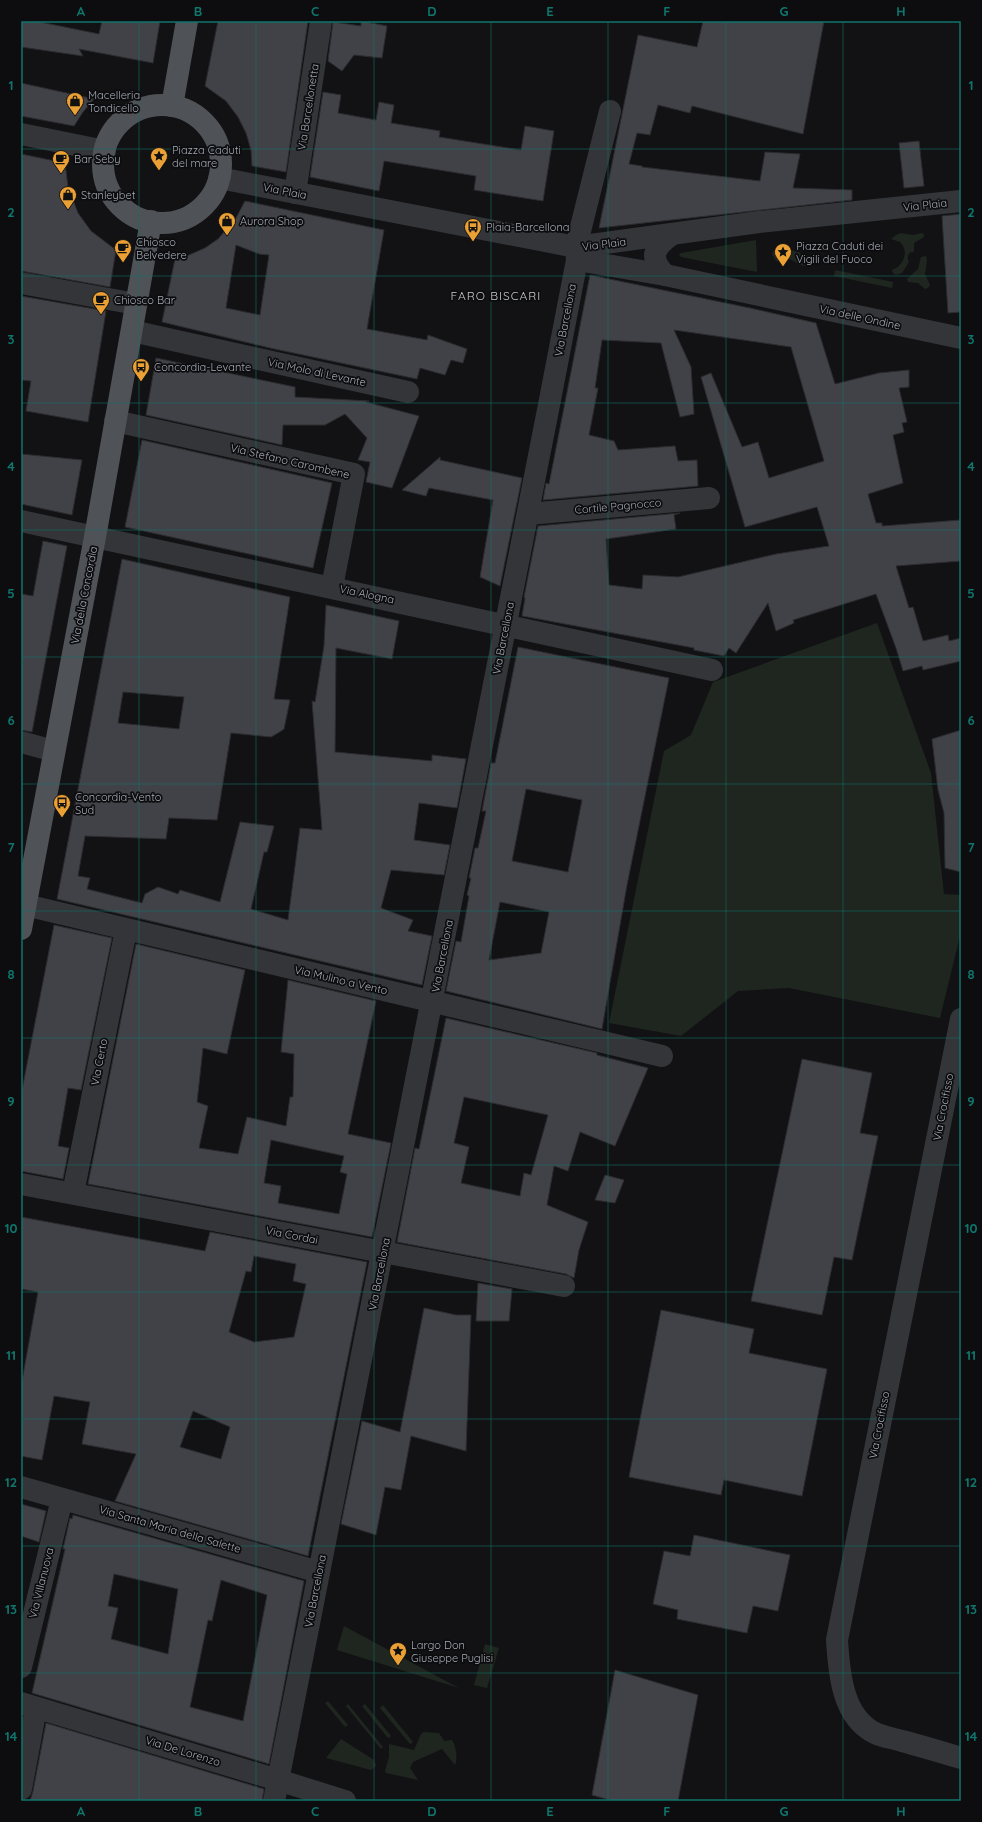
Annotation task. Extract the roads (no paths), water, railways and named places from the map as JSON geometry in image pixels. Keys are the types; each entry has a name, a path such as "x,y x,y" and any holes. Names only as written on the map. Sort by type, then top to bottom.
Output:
{"main road":[{"path":"172,106 187,21"},
{"path":"152,106 172,106 194,115 208,127 214,137 221,160 219,178 209,198 194,213 173,222 151,221 131,214 115,199 106,179 104,165 105,151 113,132 127,117 139,110 152,106"},
{"name":"Via della Concordia","path":"21,929 23,905 95,537 151,221"}],"street":[{"name":"Via Barcellonetta","path":"295,193 321,21"},
{"name":"Via Barcellona","path":"274,1801 433,1002 577,253 610,111"},
{"path":"21,134 105,151"},
{"name":"Via Plaia","path":"219,178 577,253 671,235 759,222 961,201"},
{"path":"665,275 657,267 654,258 656,250 661,243 671,235"},
{"name":"Via delle Ondine","path":"577,253 665,275 961,338"},
{"path":"21,283 136,304"},
{"name":"Via Molo di Levante","path":"132,331 408,392"},
{"name":"Via Stefano Carombene","path":"115,421 354,474 332,587"},
{"name":"Cortile Pagnocco","path":"528,514 709,498"},
{"name":"Via Alogna","path":"21,521 712,670"},
{"path":"21,742 54,751"},
{"name":"Via Mulino a Vento","path":"23,905 662,1056"},
{"name":"Via Certo","path":"73,1193 126,930"},
{"name":"Via Crocifisso","path":"961,1019 837,1640 838,1666 842,1689 851,1709 861,1722 875,1733 961,1758"},
{"name":"Via Cordai","path":"21,1184 564,1286"},
{"name":"Via Santa Maria della Salette","path":"21,1487 319,1572"},
{"name":"Via Villanuova","path":"21,1668 62,1498"},
{"path":"21,1789 28,1705"},
{"name":"Via De Lorenzo","path":"28,1705 345,1801"}],"place":[{"name":"Macelleria Tondicello","path":"75,116"},
{"name":"Piazza Caduti del mare","path":"159,171"},
{"name":"Bar Seby","path":"61,174"},
{"name":"Stanleybet","path":"68,210"},
{"name":"Aurora Shop","path":"227,236"},
{"name":"Plaia-Barcellona","path":"473,242"},
{"name":"Chiosco Belvedere","path":"123,263"},
{"name":"Piazza Caduti dei Vigili del Fuoco","path":"783,267"},
{"name":"Chiosco Bar","path":"101,315"},
{"name":"Concordia-Levante","path":"141,382"},
{"name":"Concordia-Vento Sud","path":"62,818"},
{"name":"Largo Don Giuseppe Puglisi","path":"398,1666"}],"district":[{"name":"FARO BISCARI","path":"496,296"}]}
